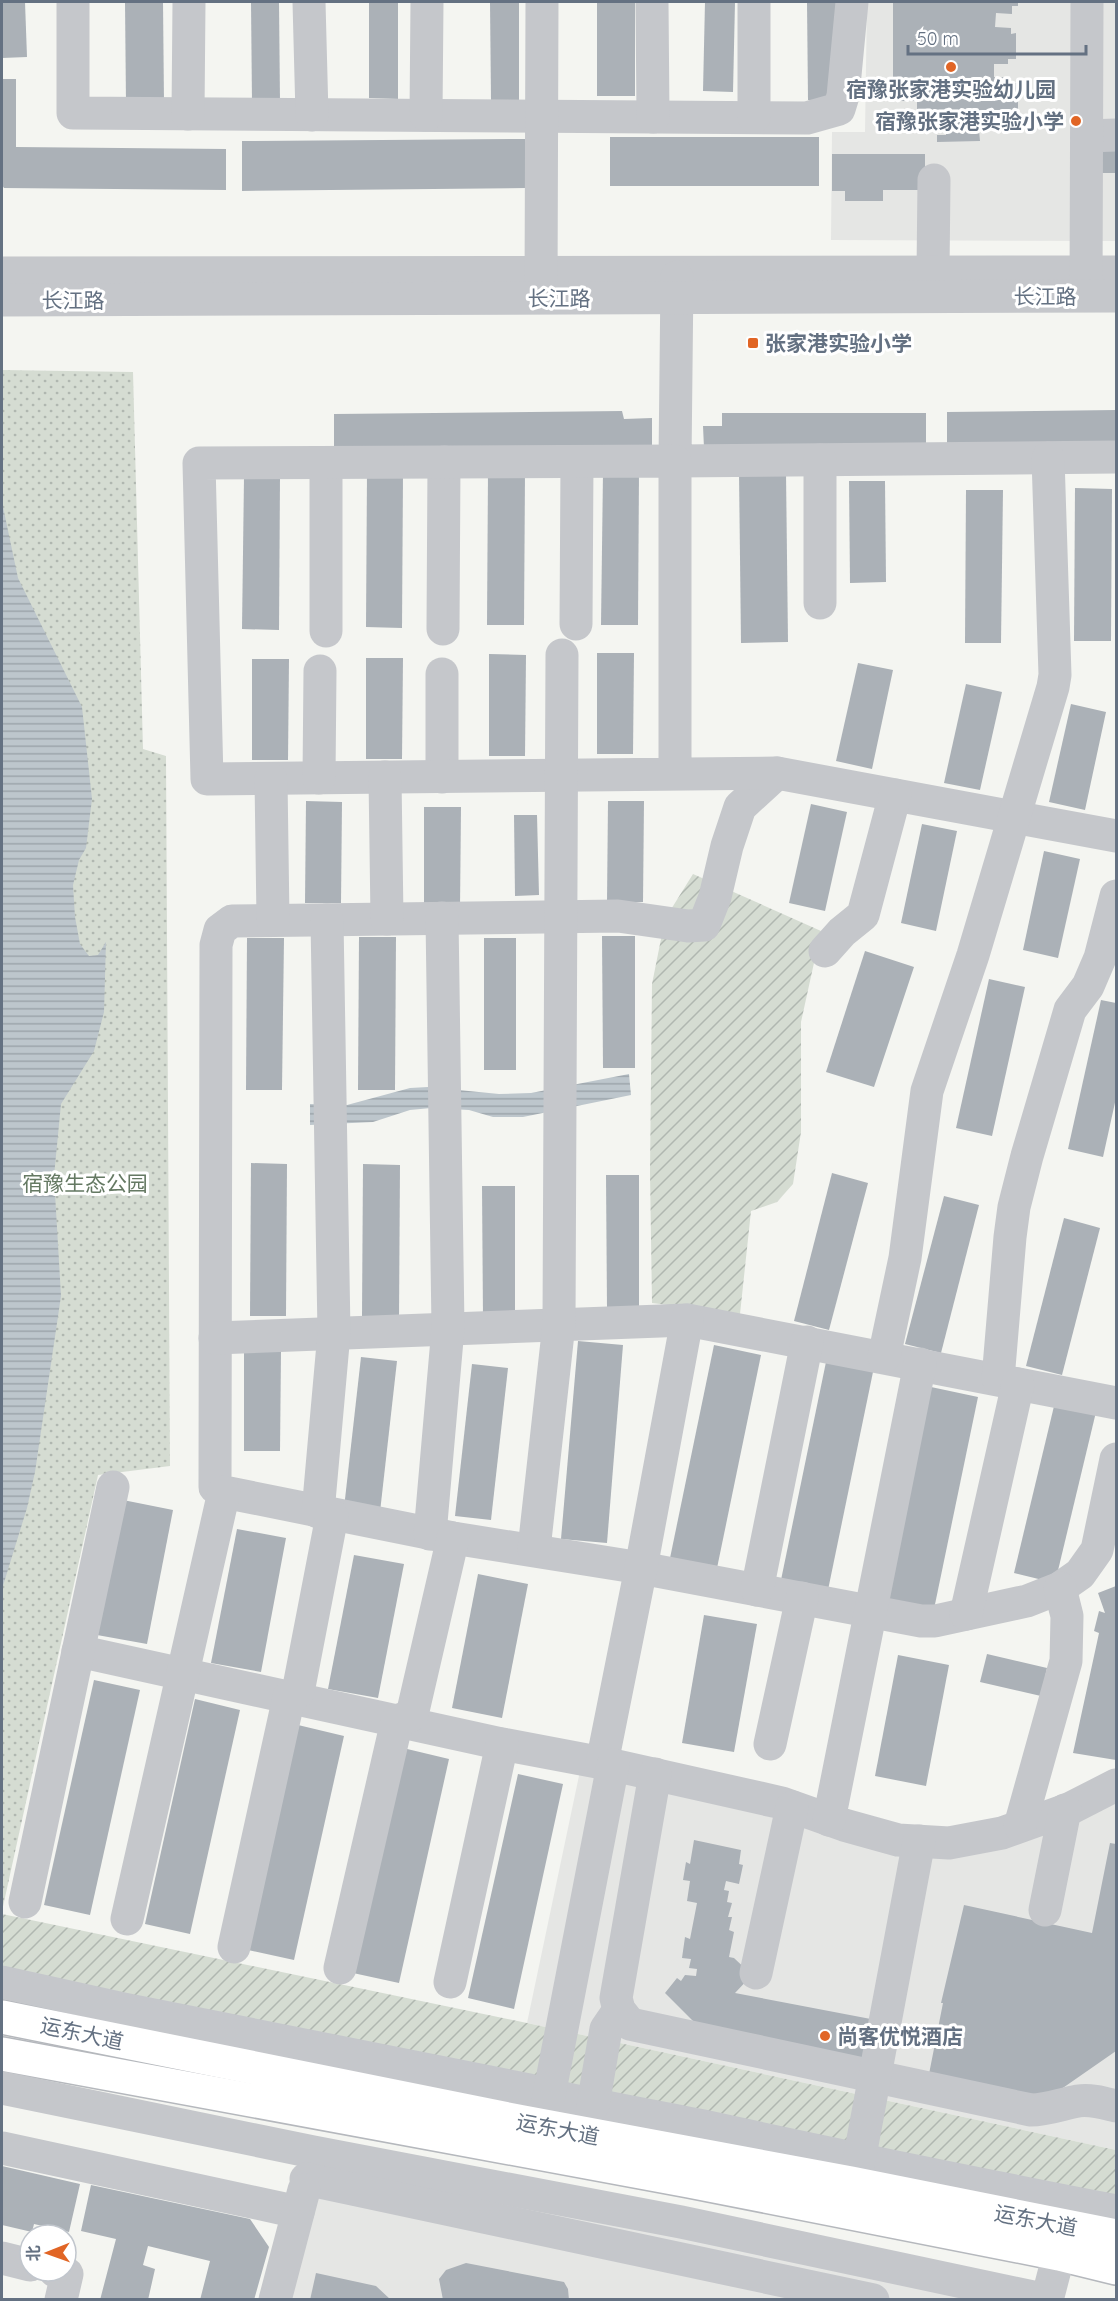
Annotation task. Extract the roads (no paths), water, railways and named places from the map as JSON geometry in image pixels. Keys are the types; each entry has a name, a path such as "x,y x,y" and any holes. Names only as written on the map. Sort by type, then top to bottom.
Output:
{"main road":[{"name":"运东大道","path":"2,2017 536,2108 857,2172 1116,2236"},
{"name":"运东大道","path":"2,2054 689,2181 1059,2254 1116,2268"}],"street":[{"path":"73,2 73,113 807,118 839,109 843,96 852,2"},
{"path":"188,114 189,2"},
{"path":"309,2 312,115"},
{"path":"426,115 427,2"},
{"path":"542,2 542,286"},
{"path":"652,2 653,117"},
{"path":"754,2 754,117"},
{"path":"1088,2 1102,135 1101,284"},
{"path":"933,272 934,180"},
{"name":"长江路","path":"677,285 933,272 1101,284"},
{"name":"长江路","path":"2,273 542,286"},
{"name":"长江路","path":"2,300 542,286 1101,284"},
{"path":"675,774 677,285"},
{"path":"1116,457 199,463 207,779 777,773 1116,836"},
{"path":"884,1357 905,1258 927,1091 973,955 1055,675 1048,458"},
{"path":"820,460 820,603"},
{"path":"443,629 444,462"},
{"path":"576,624 577,462"},
{"path":"326,463 326,631"},
{"path":"534,1549 559,1324 562,655"},
{"path":"319,778 320,671"},
{"path":"441,674 442,777"},
{"path":"777,773 740,807 727,846 715,897 704,925 688,926 618,916 562,916 232,921 220,930 216,945 215,1487 224,1492 325,1514 441,1536 534,1549 928,1621 1026,1601 1060,1588 1080,1574 1097,1550 1116,1459"},
{"path":"385,777 387,919"},
{"path":"271,778 273,920"},
{"path":"825,951 842,932 863,915 895,795"},
{"path":"966,1614 1008,1382 1010,1237 1024,1166 1070,1010 1088,986 1100,958 1116,896"},
{"path":"397,1721 412,1715 441,1536 448,1328 442,918"},
{"path":"234,1947 289,1697 297,1692 325,1514 334,1333 327,920"},
{"path":"215,1338 687,1320 1116,1403"},
{"path":"536,2108 687,1320"},
{"path":"757,1590 807,1342"},
{"path":"829,1820 920,1364"},
{"path":"24,1902 113,1486"},
{"path":"127,1919 224,1492"},
{"path":"1020,1827 1066,1661 1067,1616 1060,1588"},
{"path":"770,1744 802,1598"},
{"path":"78,1651 502,1744 655,1774 792,1807 898,1840 949,1843 1002,1833 1065,1810 1116,1785"},
{"path":"340,1968 397,1721"},
{"path":"450,1982 502,1744"},
{"path":"655,1774 616,1998 620,2010 630,2024 1031,2110 1045,2110 1080,2101 1095,2101 1116,2106"},
{"path":"756,1973 792,1807"},
{"path":"1046,1910 1065,1810"},
{"path":"857,2172 919,1841"},
{"path":"2,1982 536,2108 593,2105 699,2126 857,2172 1116,2211"},
{"path":"593,2105 606,2029 620,2010"},
{"path":"2,2088 310,2165 873,2300"},
{"path":"275,2300 324,2113"},
{"path":"2,2148 298,2212"},
{"path":"310,2165 681,2222 1047,2299 1059,2254"},
{"path":"2,2258 18,2262"},
{"path":"61,2300 65,2283"}],"place":[{"name":"宿豫张家港实验幼儿园","path":"951,67"},
{"name":"宿豫张家港实验小学","path":"1076,121"},
{"name":"张家港实验小学","path":"753,343"},
{"name":"尚客优悦酒店","path":"825,2036"}],"park label":[{"name":"宿豫生态公园","path":"85,1183"}]}
